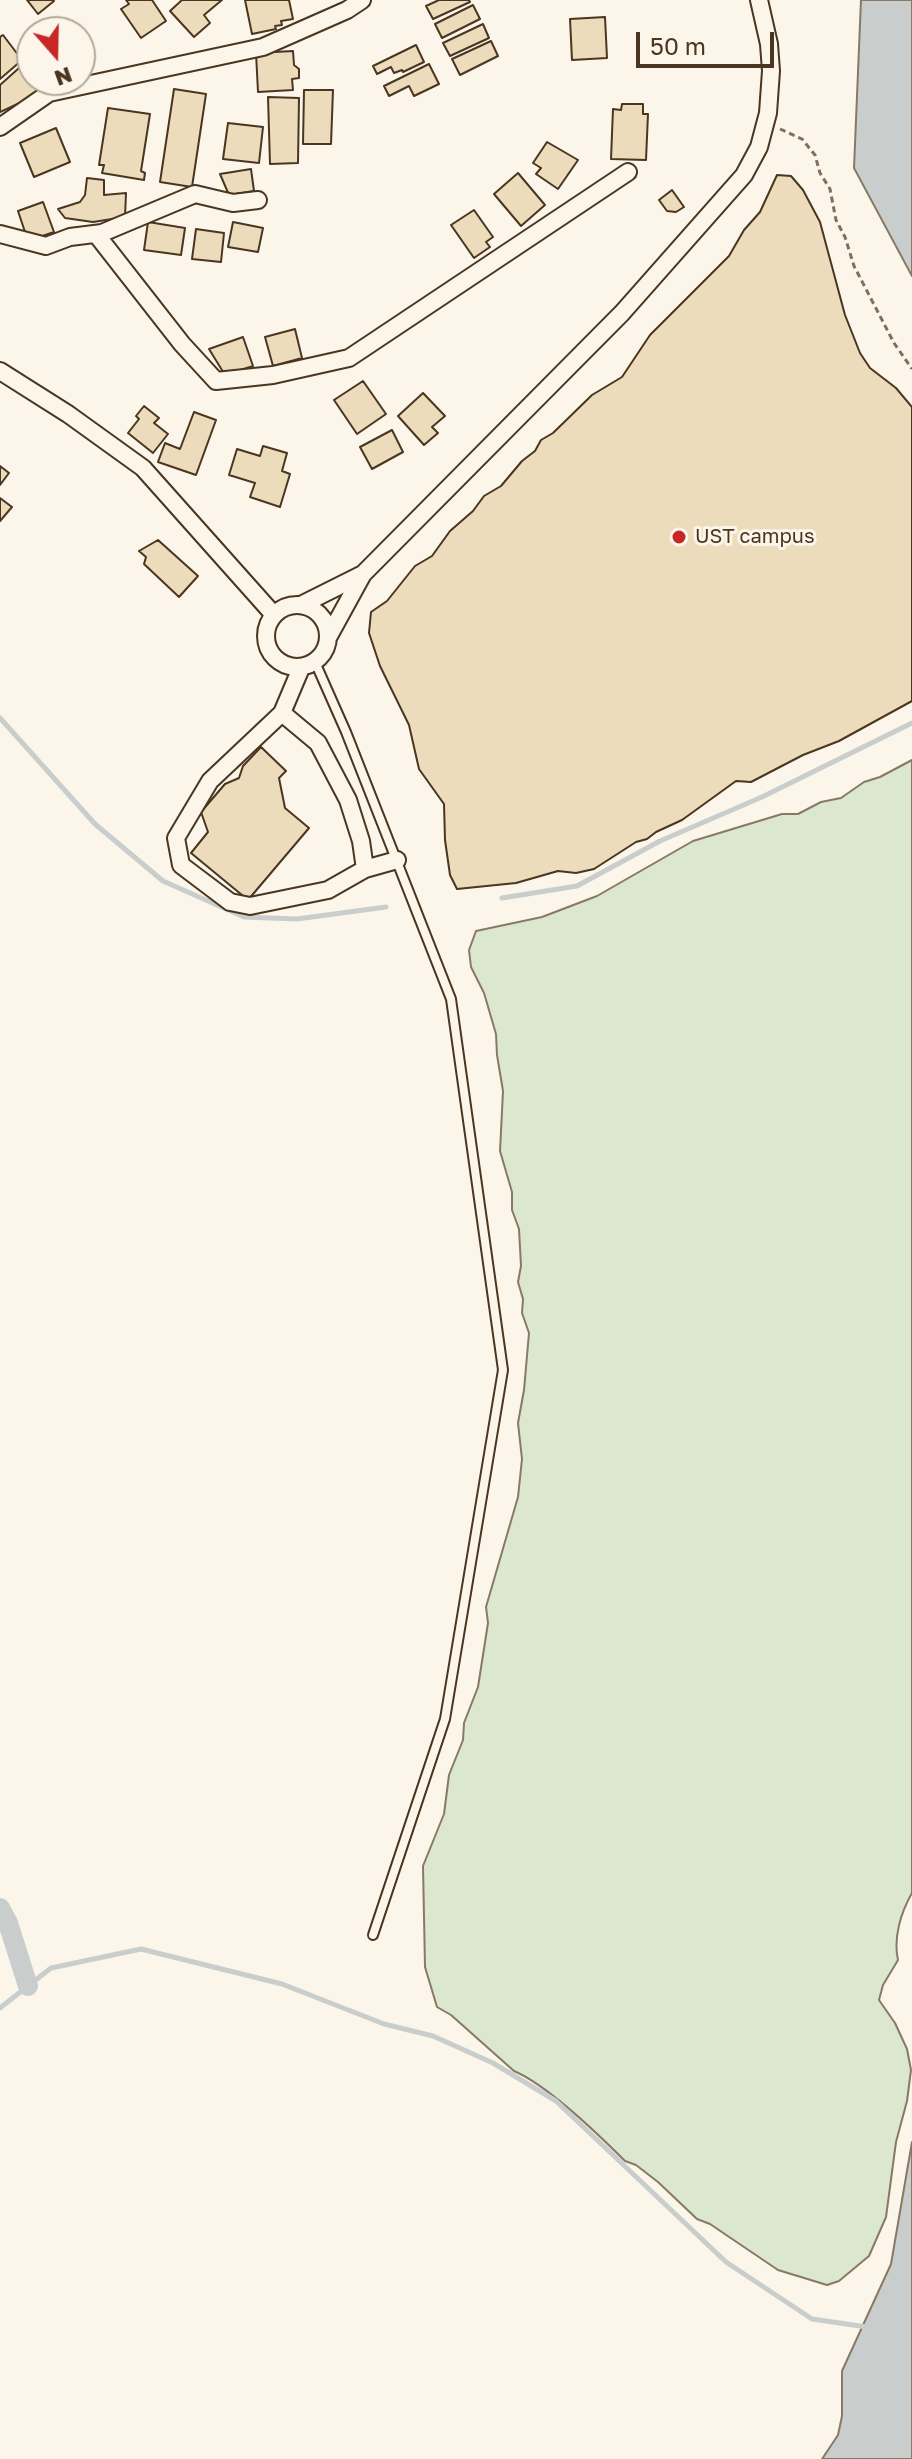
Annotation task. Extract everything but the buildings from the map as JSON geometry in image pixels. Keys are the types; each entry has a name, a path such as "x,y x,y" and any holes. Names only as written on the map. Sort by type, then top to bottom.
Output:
{"street":[{"path":"0,127 49,93 263,47 347,10 362,0"},
{"path":"397,860 365,869 328,890 250,906 230,902 181,865 176,838 210,781 282,713 308,665 325,651 329,636 363,574 632,302 744,175 759,147 771,71 769,44 759,0"},
{"path":"96,234 182,344 216,381 273,375 349,358 628,172"},
{"path":"0,234 46,246 70,237 96,234 195,194 233,203 258,200"},
{"path":"0,371 68,414 143,468 274,615"},
{"path":"308,665 286,666 274,657 266,643 266,629 274,615 363,574"},
{"path":"301,605 316,610 326,621 329,636"},
{"path":"282,713 318,743 348,800 361,841 365,869"}],"lane":[{"path":"308,665 397,860 451,999 503,1370 445,1719 373,1935"}],"path":[{"path":"765,123 802,139 815,155 820,173 830,189 836,220 854,266 894,343 912,369"}],"green space":[{"path":"912,760 912,1893 899,1925 898,1960 883,1985 879,2000 895,2023 907,2049 911,2070 907,2101 896,2142 886,2217 869,2256 839,2281 827,2285 778,2270 710,2224 697,2219 658,2182 636,2165 625,2161 557,2099 514,2071 451,2015 437,2007 425,1967 423,1866 444,1814 449,1775 478,1687 488,1623 486,1607 518,1497 522,1459 518,1423 529,1333 522,1313 523,1299 518,1282 521,1266 519,1229 500,1151 503,1091 496,1034 484,993 471,967 469,950 476,931 542,917 597,896 693,841 782,814 798,814 821,802 841,798 864,782"}],"shaded area":[{"path":"861,0 912,0 912,276 854,168"},
{"path":"912,2142 912,2459 822,2459 838,2435 842,2416 842,2371 891,2264"}],"waterway":[{"path":"0,718 95,824 163,881 244,917 297,919 386,907"},
{"path":"502,898 577,886 660,841 762,797 912,723"},
{"path":"0,1908 8,1923 28,1986"},
{"path":"0,2008 51,1968 141,1949 282,1984 384,2024 433,2036 493,2063 556,2101 726,2262 812,2319 867,2327"}],"place":[{"name":"UST campus","path":"679,537"}]}
